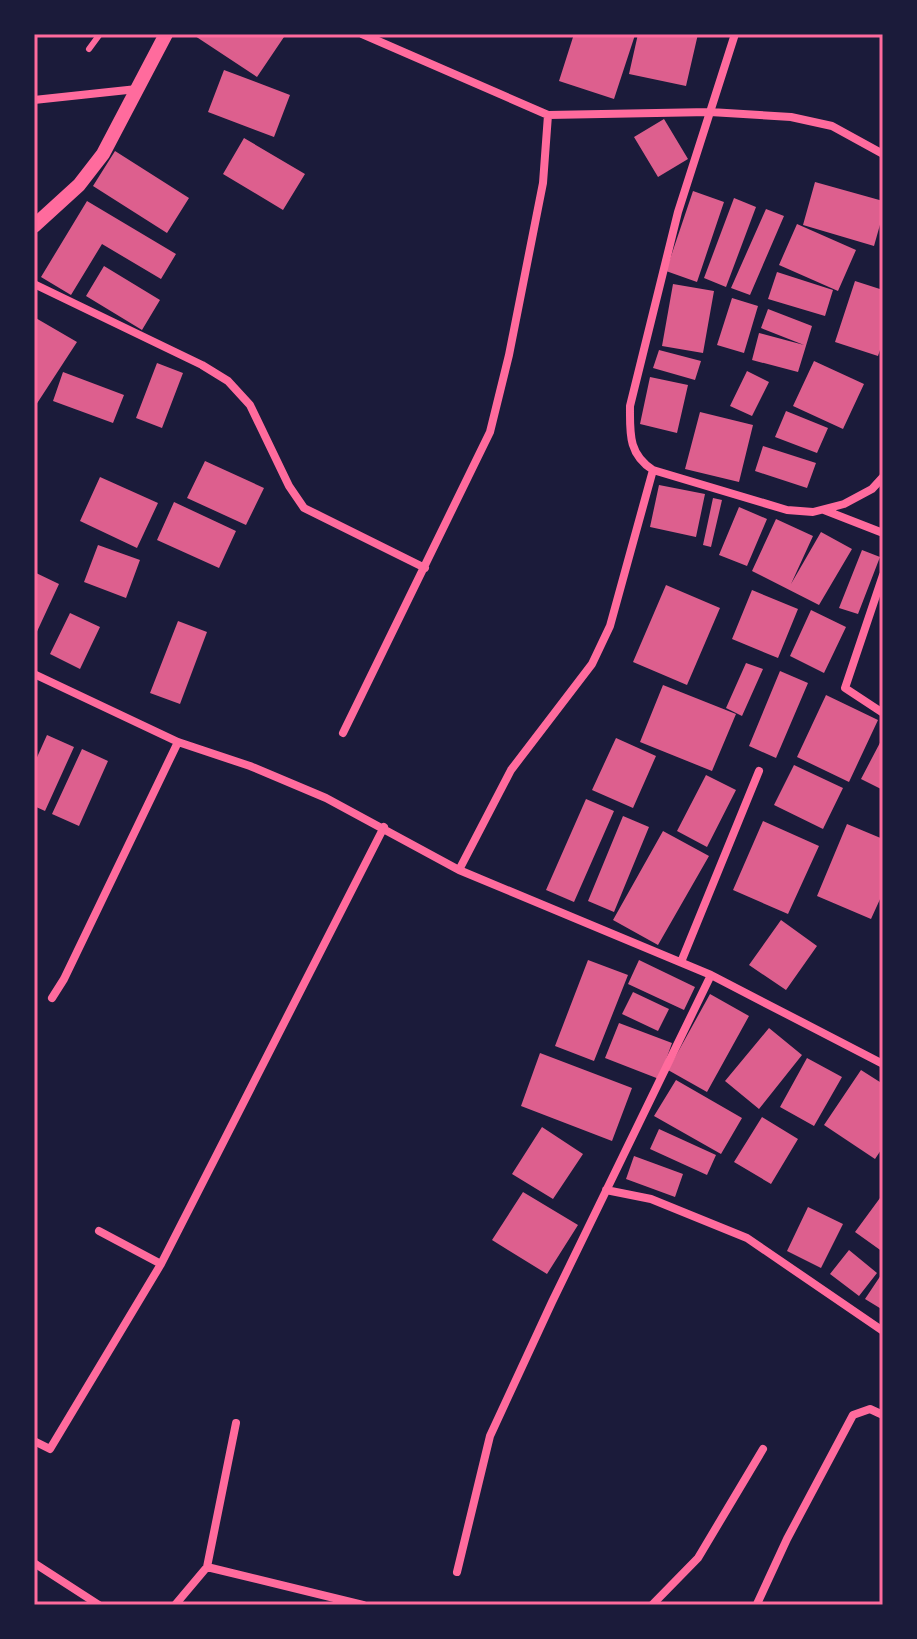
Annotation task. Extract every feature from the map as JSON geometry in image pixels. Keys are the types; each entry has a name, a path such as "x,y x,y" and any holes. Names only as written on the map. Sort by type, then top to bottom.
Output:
{"street":[{"path":"34,226 79,185 103,154 166,34"},
{"path":"362,34 548,115 710,112 791,117 832,126 883,154"},
{"path":"735,34 678,212 630,406 635,455 653,470 787,510 813,512 844,504 872,489 883,477"},
{"path":"34,100 138,89"},
{"path":"343,733 490,432 533,238 543,183 548,115"},
{"path":"34,284 202,365 228,381 250,405 289,486 304,508 425,568"},
{"path":"459,870 511,770 592,664 610,626 653,470"},
{"path":"823,510 883,533"},
{"path":"883,575 845,688 883,713"},
{"path":"34,674 178,742 250,766 326,798 459,870 711,975 883,1064"},
{"path":"52,998 178,742"},
{"path":"681,962 759,771"},
{"path":"34,1441 50,1449 161,1264 384,827"},
{"path":"457,1572 490,1436 711,975"},
{"path":"606,1190 651,1199 747,1238 883,1331"},
{"path":"99,1231 161,1264"},
{"path":"757,1604 787,1539 853,1415 870,1409 883,1415"},
{"path":"175,1605 207,1567 236,1423"},
{"path":"652,1605 698,1558 763,1449"},
{"path":"34,1563 99,1605"},
{"path":"207,1567 363,1605"}],"lane":[{"path":"89,49 100,34"}],"building":[{"path":"192,34 286,34 257,77"},
{"path":"574,34 635,35 614,99 559,81"},
{"path":"638,34 698,34 686,86 629,74"},
{"path":"224,70 290,95 274,137 208,112"},
{"path":"664,119 688,159 658,177 634,137"},
{"path":"244,138 305,174 283,210 223,174"},
{"path":"115,151 189,198 167,233 93,186"},
{"path":"815,182 883,201 883,214 874,246 803,225"},
{"path":"693,191 724,202 697,282 666,271"},
{"path":"734,198 756,207 726,287 704,278"},
{"path":"87,201 176,254 161,279 102,244 71,295 41,277"},
{"path":"766,209 784,216 750,295 731,288"},
{"path":"797,224 856,250 838,291 779,265"},
{"path":"104,266 160,300 142,330 86,296"},
{"path":"777,272 833,290 825,316 768,299"},
{"path":"855,281 883,290 883,341 878,356 835,342"},
{"path":"673,284 714,291 703,353 662,346"},
{"path":"732,298 758,306 744,353 717,345"},
{"path":"768,309 812,326 798,372 752,360 759,333 804,345 761,328"},
{"path":"34,317 77,342 34,408"},
{"path":"659,350 701,361 695,380 653,368"},
{"path":"814,361 864,384 843,429 793,406"},
{"path":"157,363 183,373 162,428 136,418"},
{"path":"747,371 769,382 752,416 730,406"},
{"path":"63,372 124,395 113,423 53,401"},
{"path":"650,377 688,385 677,433 640,424"},
{"path":"786,411 828,428 817,453 775,437"},
{"path":"700,412 753,425 739,482 685,469"},
{"path":"763,446 816,463 807,488 755,471"},
{"path":"205,461 264,488 246,525 187,498"},
{"path":"100,477 158,503 137,548 80,521"},
{"path":"659,485 705,494 696,537 650,527"},
{"path":"713,498 722,500 711,547 703,545"},
{"path":"174,502 236,531 219,568 157,540"},
{"path":"739,507 767,519 747,566 719,555"},
{"path":"776,519 813,536 791,584 821,532 852,549 819,605 752,571"},
{"path":"98,545 140,560 126,598 84,582"},
{"path":"862,550 880,557 858,614 839,608"},
{"path":"34,572 59,584 34,638"},
{"path":"666,585 720,608 687,685 633,662"},
{"path":"752,590 798,609 778,658 732,639"},
{"path":"811,610 846,627 824,673 790,656"},
{"path":"70,613 100,627 80,669 50,654"},
{"path":"178,621 207,632 180,704 150,693"},
{"path":"746,663 763,669 742,716 726,708"},
{"path":"780,671 808,683 776,758 749,746"},
{"path":"663,685 736,714 712,771 640,742"},
{"path":"826,695 878,720 849,782 797,757"},
{"path":"47,735 74,747 45,811 34,806 34,764"},
{"path":"883,737 883,790 861,779"},
{"path":"616,738 656,756 633,808 592,790"},
{"path":"82,749 108,761 79,826 52,814"},
{"path":"794,765 843,788 823,829 774,805"},
{"path":"706,775 736,790 707,847 677,831"},
{"path":"586,799 614,811 574,902 546,890"},
{"path":"623,816 649,827 614,912 588,901"},
{"path":"763,821 819,846 788,914 733,890"},
{"path":"847,824 883,839 883,898 871,919 817,896"},
{"path":"663,831 709,856 658,945 613,920"},
{"path":"781,920 817,946 786,990 749,965"},
{"path":"588,960 628,975 594,1061 555,1046"},
{"path":"639,960 695,987 684,1010 628,984"},
{"path":"633,992 669,1009 658,1031 622,1014"},
{"path":"710,994 749,1016 707,1092 668,1070"},
{"path":"619,1023 672,1043 659,1079 605,1058"},
{"path":"769,1028 802,1055 759,1109 725,1081"},
{"path":"540,1053 632,1088 612,1141 521,1106"},
{"path":"807,1058 842,1077 814,1126 780,1107"},
{"path":"861,1070 883,1084 883,1147 875,1159 824,1125"},
{"path":"676,1080 742,1118 721,1154 654,1116"},
{"path":"762,1117 798,1139 771,1184 734,1162"},
{"path":"542,1127 583,1154 553,1199 512,1174"},
{"path":"659,1129 716,1155 707,1175 650,1149"},
{"path":"634,1156 683,1174 675,1197 626,1179"},
{"path":"523,1192 578,1225 547,1274 492,1240"},
{"path":"880,1198 883,1200 883,1252 855,1232"},
{"path":"808,1207 843,1224 821,1268 787,1251"},
{"path":"849,1250 877,1273 859,1296 830,1274"},
{"path":"883,1272 883,1310 865,1299"}]}
